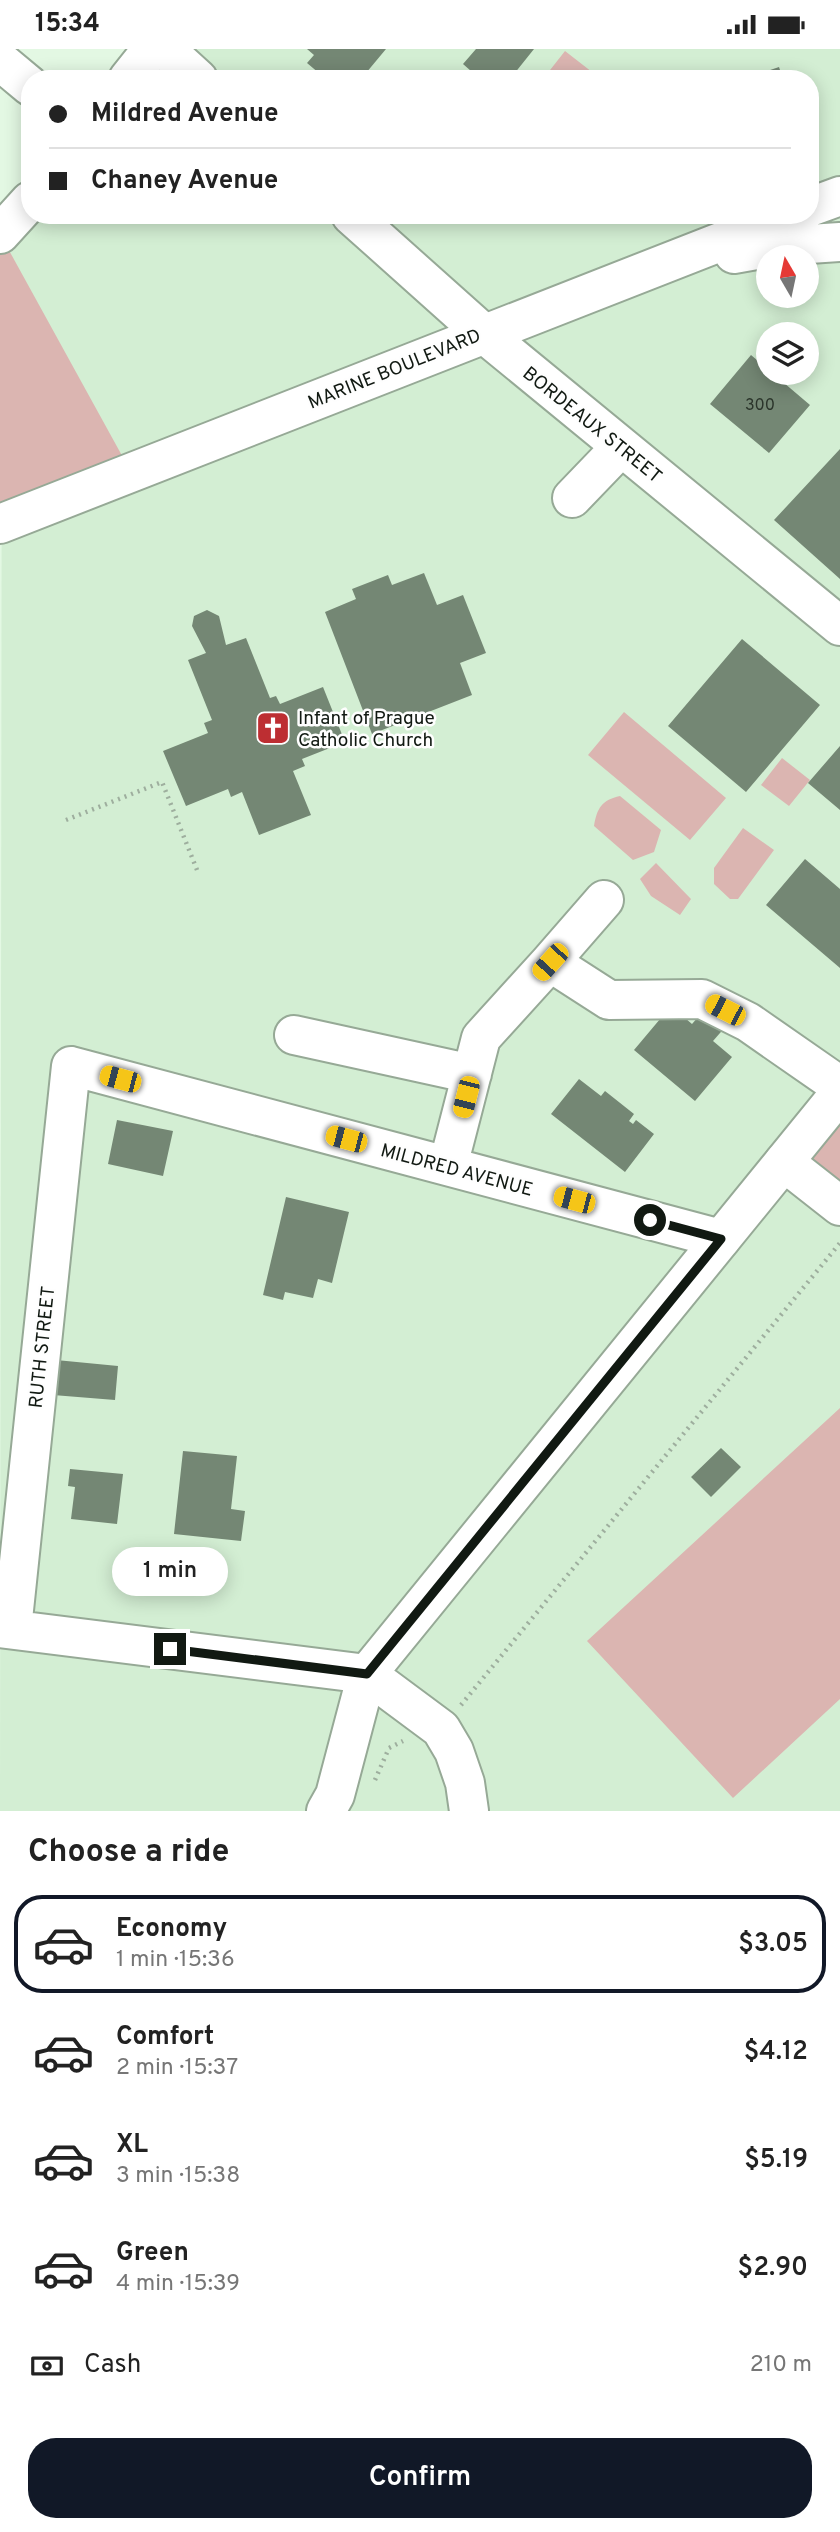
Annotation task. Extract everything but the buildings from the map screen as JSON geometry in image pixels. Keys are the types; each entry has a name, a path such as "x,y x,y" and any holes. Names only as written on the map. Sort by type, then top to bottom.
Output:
{"street":[{"path":"135,70 152,49"},
{"path":"165,49 188,70"},
{"path":"0,61 21,78"},
{"path":"819,204 840,196"},
{"path":"1,235 21,212"},
{"name":"BORDEAUX STREET","path":"361,224 483,333 840,626"},
{"name":"MARINE BOULEVARD","path":"0,524 765,224"},
{"path":"645,270 779,246 840,242"},
{"path":"572,498 621,447"},
{"path":"448,1166 481,1038 604,900"},
{"path":"550,962 609,1000 702,999 748,1022 840,1086"},
{"path":"294,1035 472,1074"},
{"name":"MILDRED AVENUE","path":"71,1066 721,1239"},
{"name":"RUTH STREET","path":"6,1628 71,1066"},
{"path":"326,1811 335,1795 367,1674 840,1093"},
{"path":"784,1162 840,1206"},
{"path":"6,1628 367,1674 441,1729 465,1783 469,1811"}],"path":[{"path":"66,820 162,782 197,870"},
{"path":"375,1782 389,1748 441,1729 840,1243"}],"shaded area":[{"path":"152,49 840,49 840,1811 0,1811 2,236 21,222 21,224 819,224 819,70 135,70"},
{"path":"565,51 589,70 550,70"},
{"path":"0,234 131,472 0,524"},
{"path":"624,712 726,798 690,840 588,755"},
{"path":"782,758 810,780 789,806 761,785"},
{"path":"620,796 661,830 654,852 633,860 594,826 601,806"},
{"path":"743,828 774,850 738,899 730,899 714,884 714,868"},
{"path":"656,863 691,899 680,915 651,896 640,879"},
{"path":"840,1093 840,1206 784,1162"},
{"path":"840,1408 840,1699 733,1798 587,1641"}],"place":[{"name":"Infant of Prague Catholic Church","path":"273,728"}],"route":[{"path":"170,1649 367,1674 721,1239 650,1220"}]}
